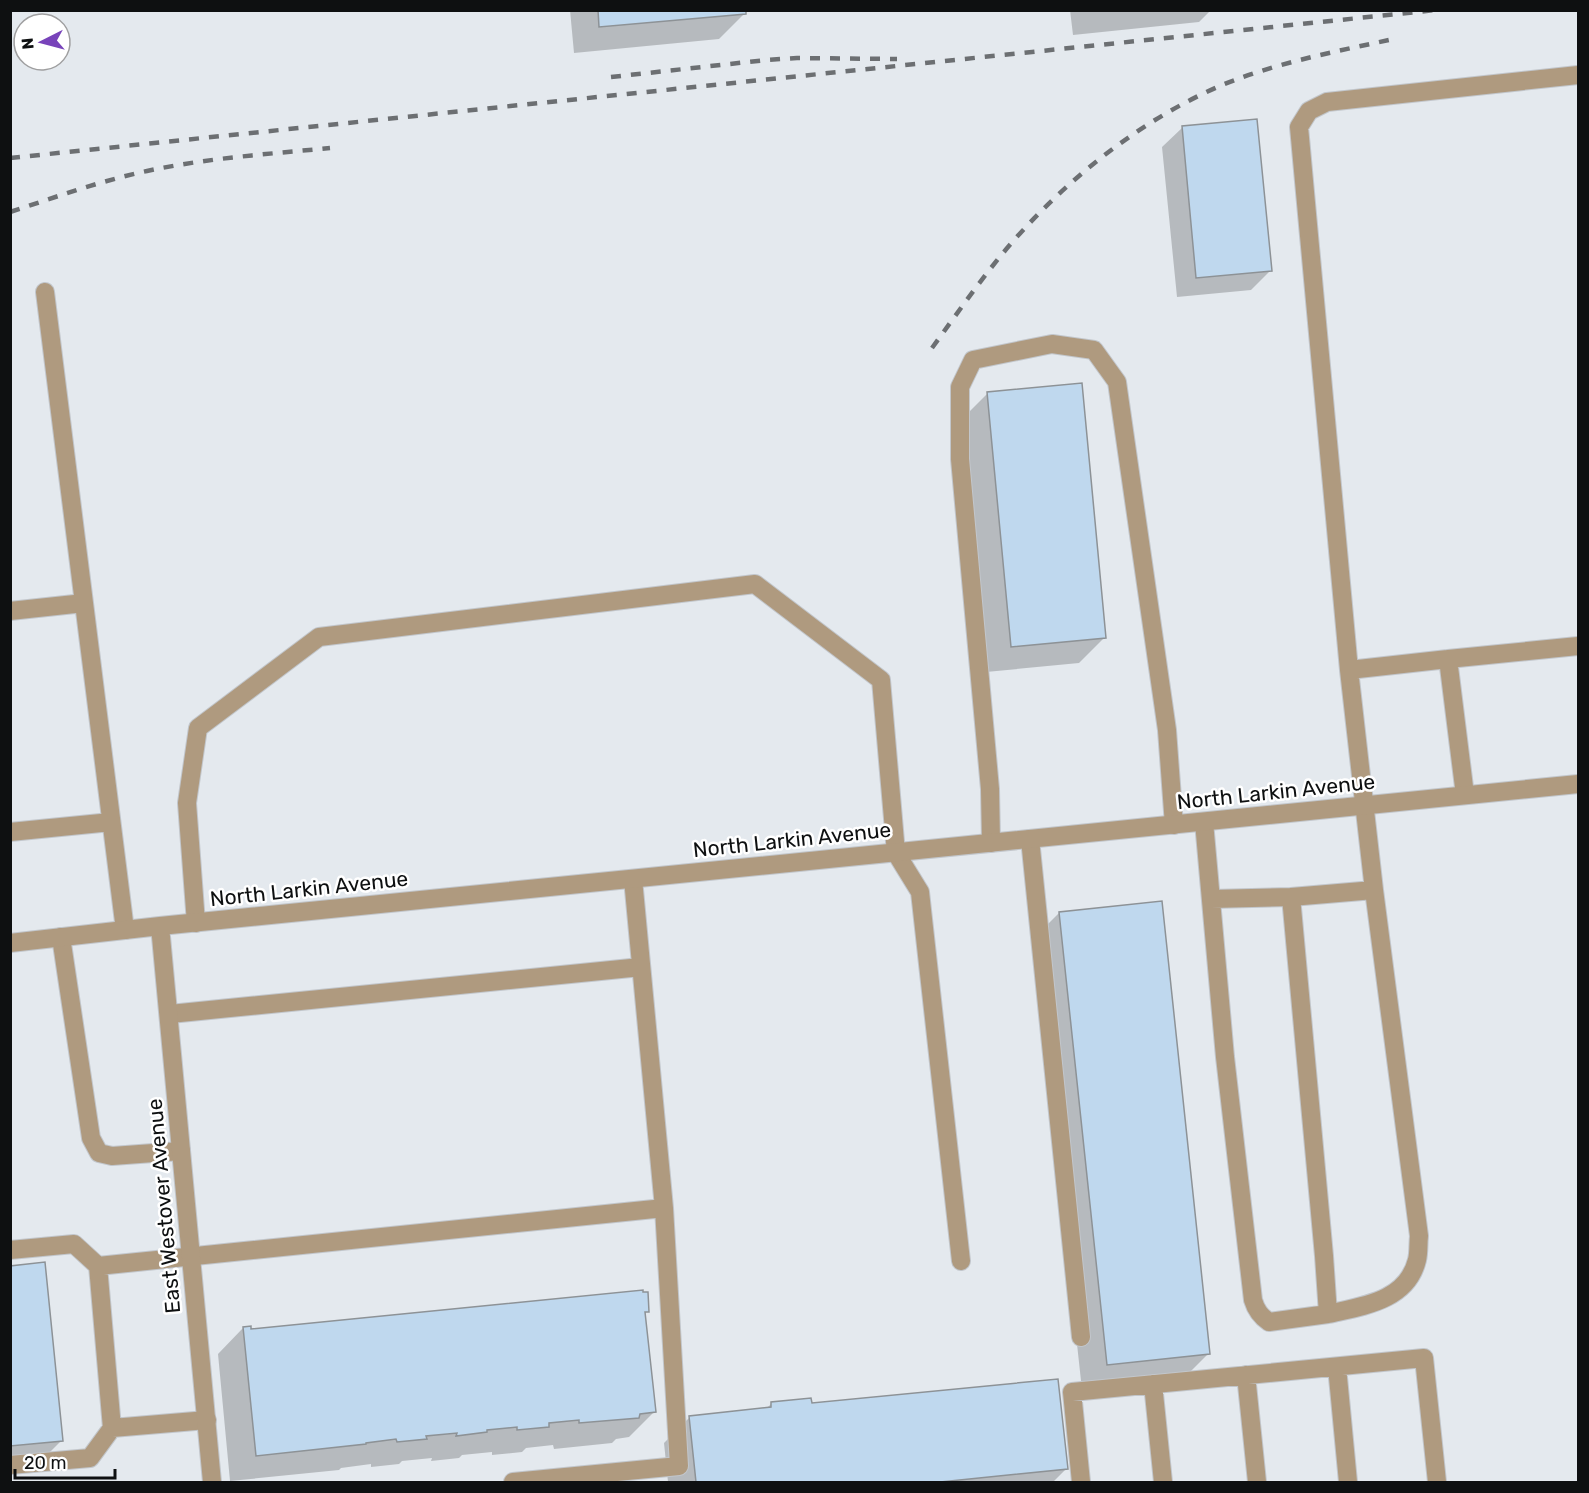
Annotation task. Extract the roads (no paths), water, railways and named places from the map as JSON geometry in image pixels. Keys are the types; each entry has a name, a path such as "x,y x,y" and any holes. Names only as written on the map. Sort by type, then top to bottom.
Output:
{"street":[{"path":"1204,822 1225,1057 1253,1300 1256,1309 1269,1322 1328,1314 1368,1305 1391,1296 1410,1278 1417,1260 1419,1236 1374,890 1349,670 1299,127 1309,111 1327,102 1578,75"},
{"path":"45,292 125,930"},
{"path":"991,843 990,789 960,459 960,387 973,360 1052,344 1094,350 1117,382 1167,730 1174,825"},
{"path":"196,923 187,803 198,728 319,637 755,584 881,680 896,852 920,892 961,1261"},
{"path":"10,610 84,603"},
{"path":"1349,670 1578,646"},
{"path":"1448,659 1465,795"},
{"name":"North Larkin Avenue","path":"10,943 1578,784"},
{"path":"10,832 111,822"},
{"path":"1030,839 1081,1337"},
{"path":"513,1482 652,1476 679,1466 664,1208 633,879"},
{"path":"1211,899 1291,897 1374,890"},
{"path":"1291,897 1328,1314"},
{"name":"East Westover Avenue","path":"160,926 212,1482"},
{"path":"61,937 91,1138 99,1153 112,1156 181,1151"},
{"path":"170,1014 641,967"},
{"path":"98,1266 664,1208"},
{"path":"10,1250 74,1244 98,1266 112,1428 90,1458 10,1465"},
{"path":"1081,1482 1072,1392 1424,1359 1437,1482"},
{"path":"1337,1367 1348,1482"},
{"path":"1246,1375 1257,1482"},
{"path":"1154,1384 1163,1482"},
{"path":"112,1428 207,1420"}],"railway":[{"path":"10,158 1436,10"},
{"path":"932,348 993,265 1037,215 1085,171 1137,132 1164,114 1242,77 1305,59 1389,40"},
{"path":"611,77 797,58 897,59"},
{"path":"10,212 95,184 147,171 261,154 330,148"}]}
